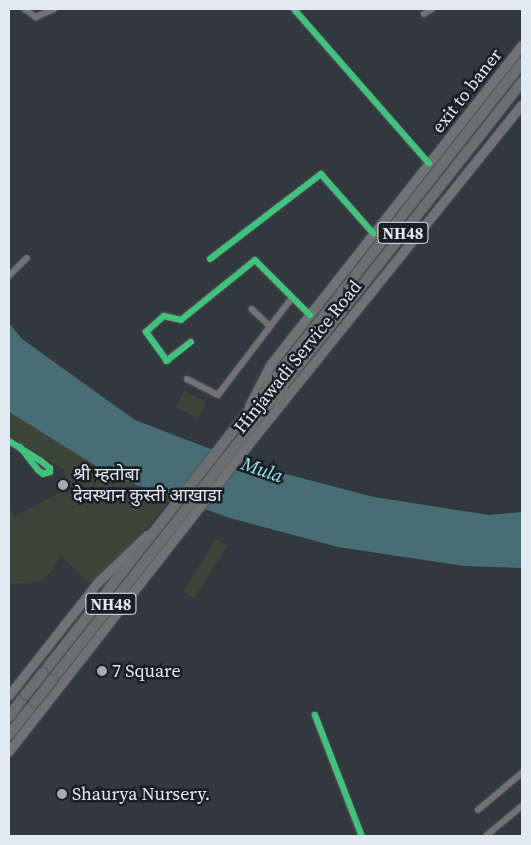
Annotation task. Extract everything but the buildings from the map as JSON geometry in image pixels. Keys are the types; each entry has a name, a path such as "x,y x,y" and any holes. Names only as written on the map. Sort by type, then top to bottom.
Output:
{"highway":[{"name":"NH48","path":"9,717 522,63"},
{"name":"NH48","path":"9,735 245,442 284,385 522,82"},
{"path":"280,406 284,385"}],"main road":[{"name":"exit to baner","path":"241,422 270,365 522,45"},
{"name":"Hinjawadi Service Road","path":"245,442 280,406 522,104"},
{"path":"9,695 98,582 160,524"},
{"path":"9,751 56,692 174,532"},
{"path":"29,670 56,692"},
{"path":"22,678 49,700"}],"street":[{"path":"26,9 36,17 54,9"},
{"path":"294,9 429,163"},
{"path":"424,14 432,9"},
{"path":"210,259 321,174 373,232"},
{"path":"9,276 27,258"},
{"path":"191,342 171,361 167,361 146,332 164,316 181,320 252,262 257,261 310,315"},
{"path":"187,379 218,396 292,298"},
{"path":"252,309 270,326"},
{"path":"9,440 20,447 50,468 50,472 43,474 38,470 20,447"},
{"path":"315,715 362,836"},
{"path":"478,810 522,774"},
{"path":"486,836 522,806"}],"green space":[{"path":"184,391 206,402 198,418 176,407"},
{"path":"9,412 114,477 171,498 154,520 91,585 60,555 53,570 40,582 9,584 9,508 14,517 59,493 67,494 73,484 64,475 65,470 9,436"},
{"path":"216,539 227,546 194,598 183,592"}],"water":[{"name":"Mula","path":"9,323 22,339 135,420 255,466 374,497 489,515 522,512 522,568 464,566 338,547 230,518 114,477 9,412"}],"cycle path":[{"path":"294,9 429,163"},
{"path":"210,259 321,174 373,233"},
{"path":"191,342 167,361 146,332 164,316 181,320 255,260 310,315"},
{"path":"9,441 41,461 50,468 50,472 43,474 38,470 20,447"},
{"path":"315,715 362,836"}],"place":[{"name":"श्री म्हतोबा देवस्थान कुस्ती आखाडा","path":"63,485"},
{"name":"7 Square","path":"102,671"},
{"name":"Shaurya Nursery.","path":"62,794"}]}
